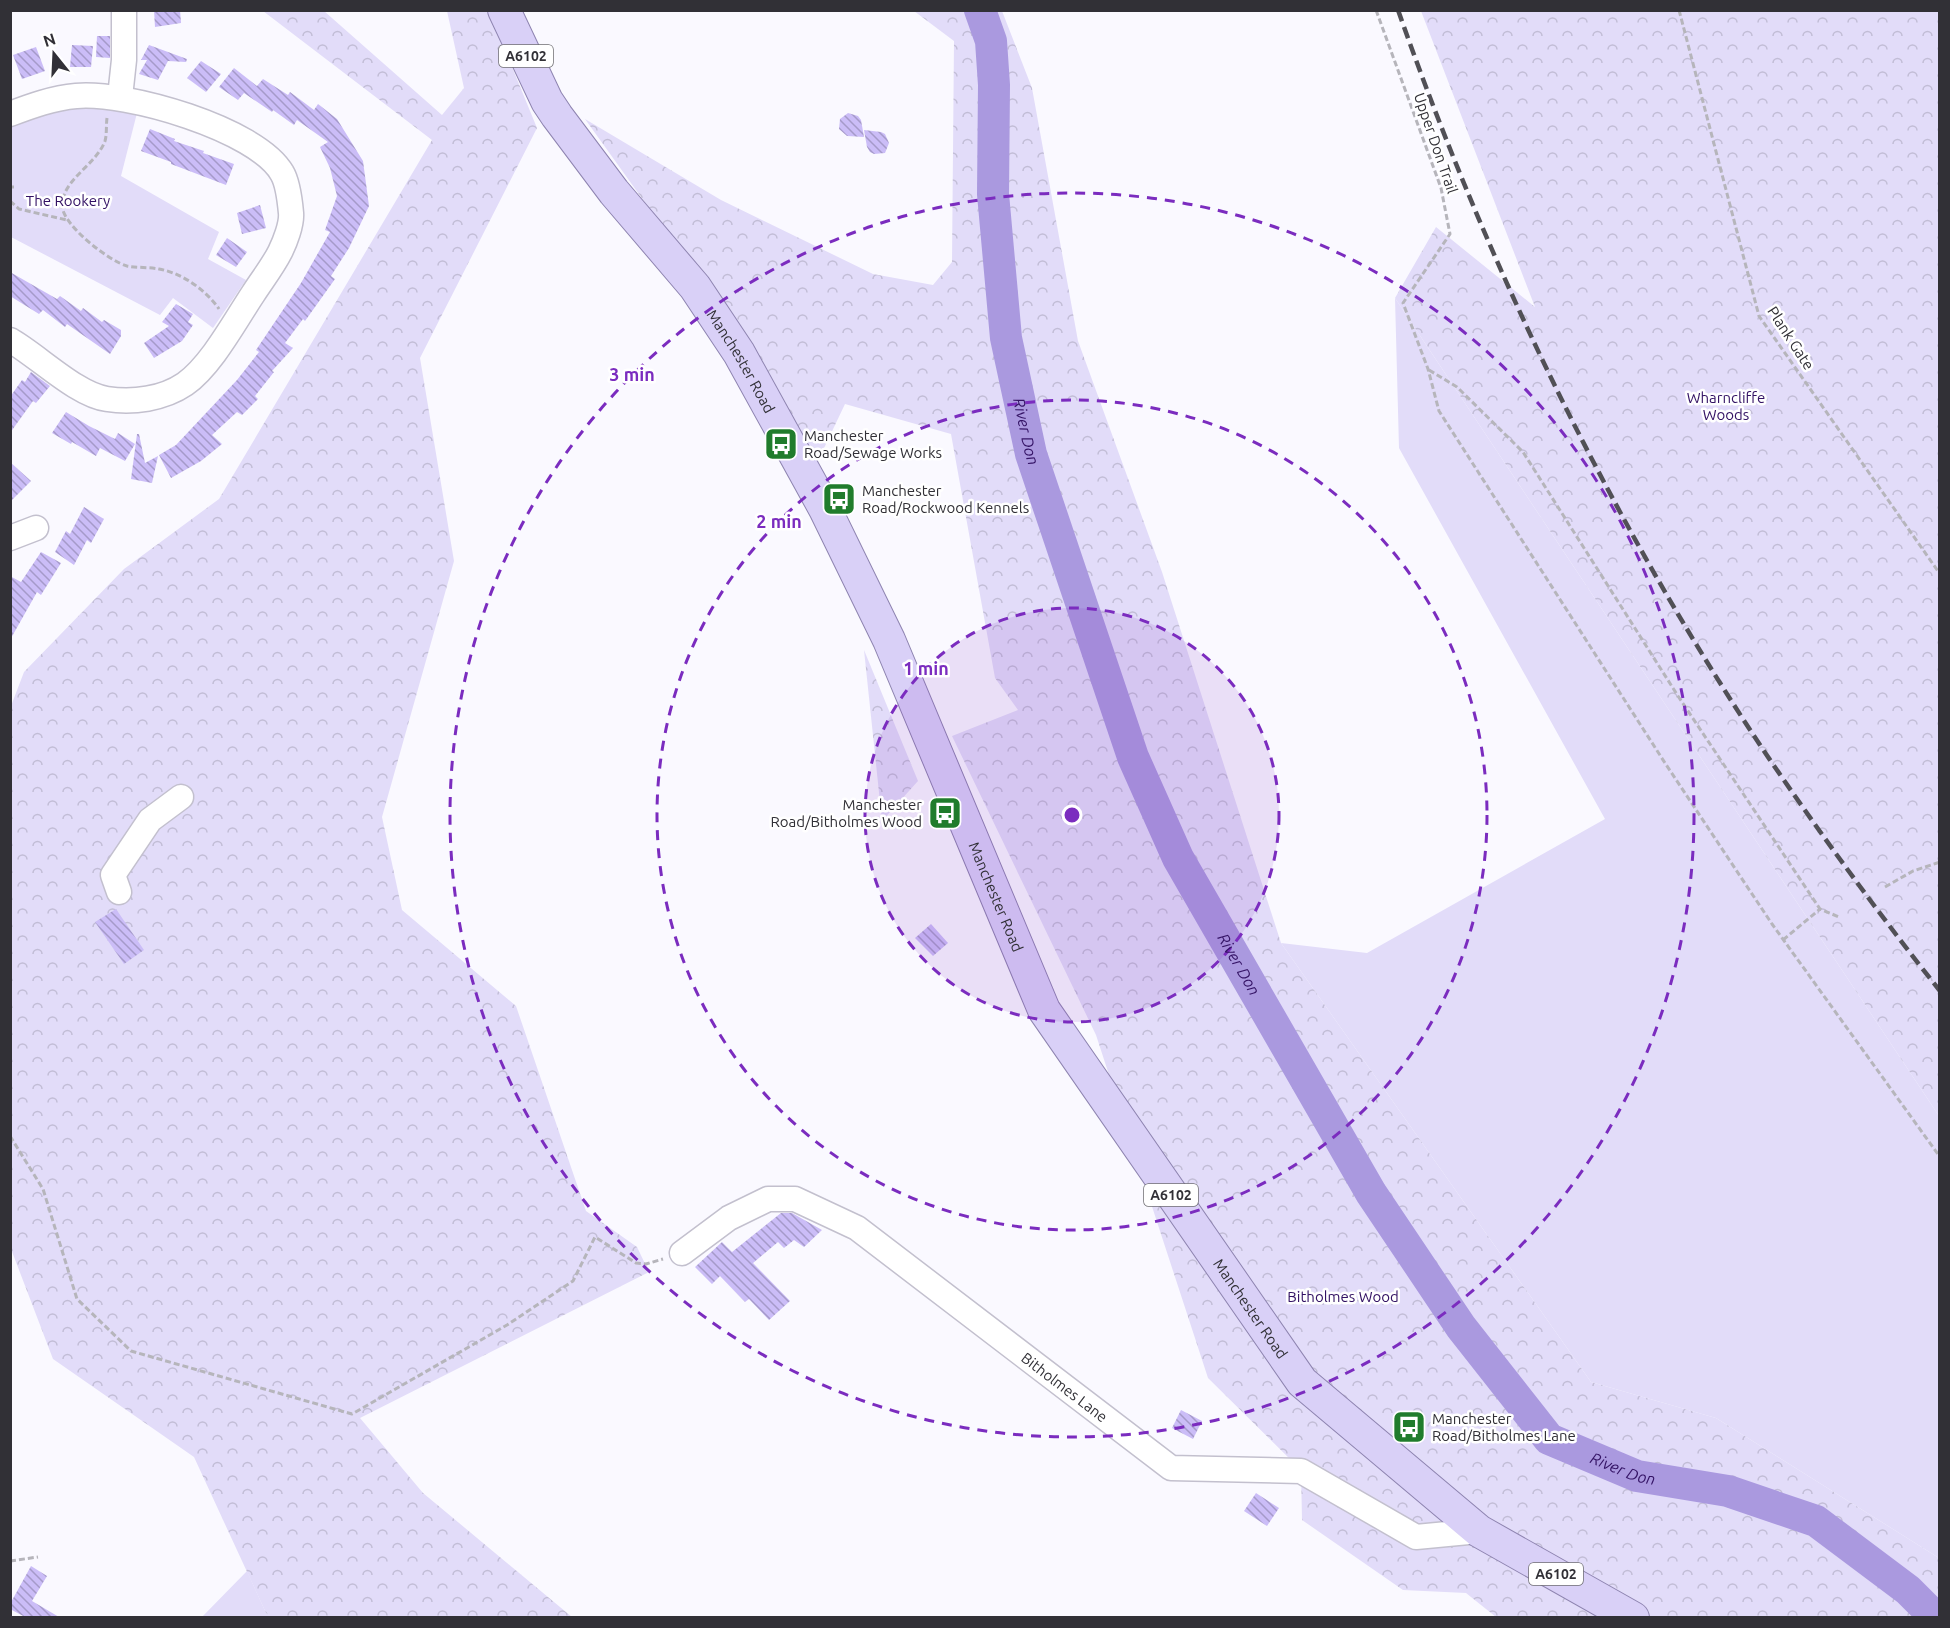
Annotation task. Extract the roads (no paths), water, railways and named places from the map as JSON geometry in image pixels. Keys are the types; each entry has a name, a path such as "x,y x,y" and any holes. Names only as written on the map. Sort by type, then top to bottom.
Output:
{"main road":[{"name":"Manchester Road","path":"504,10 547,101 614,192 695,287 739,352 825,509 890,640 1044,1010 1302,1382 1479,1531 1633,1617"}],"street":[{"path":"120,97 125,50 124,10"},
{"path":"10,114 35,105 75,96 120,97 162,107 256,147 283,174 292,215 280,252 204,366 186,384 166,395 145,399 106,399 88,393 10,340"},
{"path":"10,538 36,528"},
{"path":"119,892 113,875 150,820 181,797"},
{"name":"Bitholmes Lane","path":"682,1253 729,1218 768,1199 795,1199 856,1228 1171,1468 1301,1471 1416,1537 1479,1531"}],"waterway":[{"name":"River Don","path":"980,10 991,41 994,85 993,194 1006,338 1031,454 1133,757 1178,858 1371,1193 1461,1327 1549,1439 1637,1476 1728,1491 1816,1521 1908,1590 1936,1618"}],"railway":[{"path":"1398,10 1434,108 1514,300 1606,486 1656,577 1766,754 1851,874 1940,991"}],"place":[{"name":"Manchester Road/Sewage Works","path":"781,444"},
{"name":"Manchester Road/Rockwood Kennels","path":"839,499"},
{"name":"Manchester Road/Bitholmes Wood","path":"945,813"},
{"name":"Manchester Road/Bitholmes Lane","path":"1409,1427"}],"park label":[{"name":"The Rookery","path":"68,200"},
{"name":"Wharncliffe Woods","path":"1726,406"},
{"name":"Bitholmes Wood","path":"1343,1296"}]}
